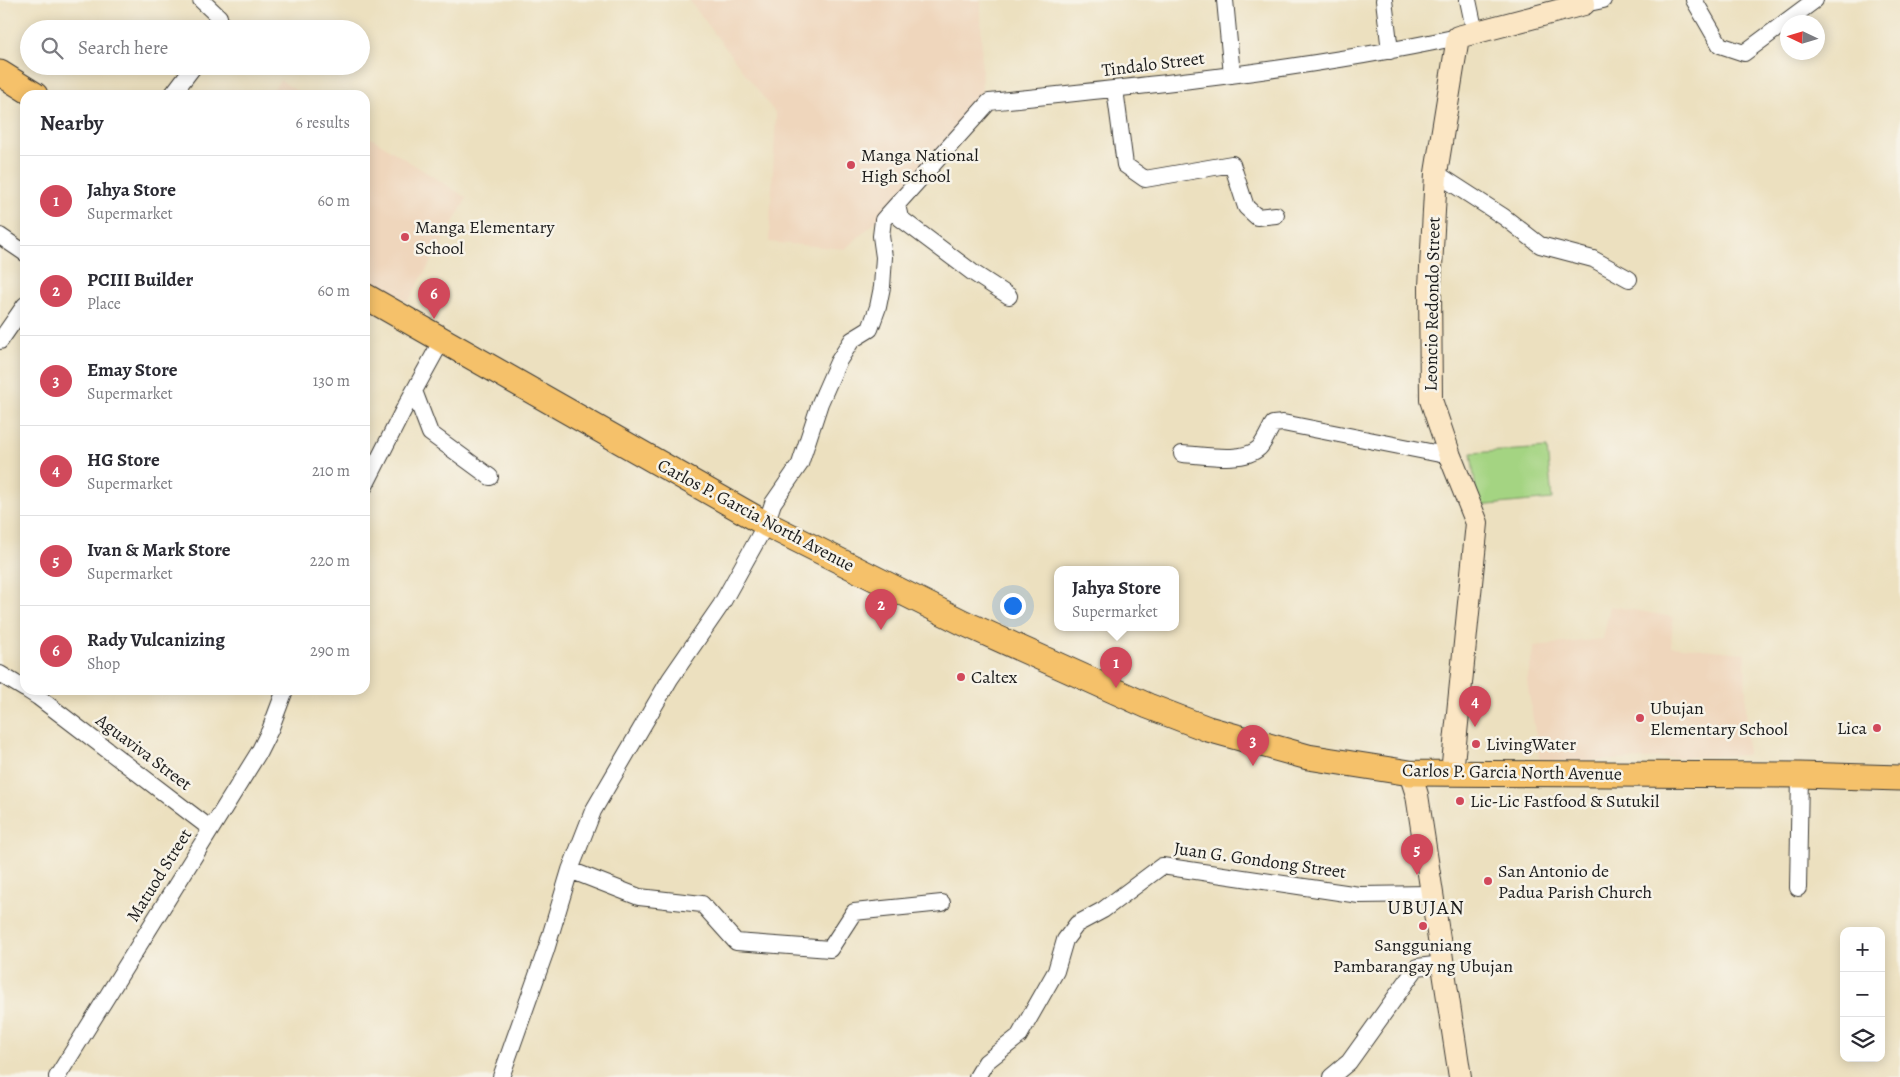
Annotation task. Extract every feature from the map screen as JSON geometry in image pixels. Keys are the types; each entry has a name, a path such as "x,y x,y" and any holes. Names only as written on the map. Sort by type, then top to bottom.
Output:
{"main road":[{"path":"0,73 27,90"},
{"name":"Carlos P. Garcia North Avenue","path":"370,299 766,524 964,623 1148,706 1208,729 1308,757 1410,773 1800,775 1900,778"}],"street":[{"path":"201,0 219,17 220,20"},
{"path":"1224,0 1232,75"},
{"path":"1384,0 1390,50"},
{"path":"1468,0 1467,35 1590,1"},
{"path":"1694,0 1720,45 1744,53 1815,0"},
{"name":"Tindalo Street","path":"501,1077 546,950 570,870 593,811 670,679 722,605 766,524 773,504 800,464 820,403 838,362 852,340 870,329 878,307 882,287 884,258 881,236 883,220 988,102 1232,75 1390,50 1467,35"},
{"name":"Leoncio Redondo Street","path":"1452,773 1477,523 1450,456 1431,400 1430,287 1436,173 1467,35"},
{"path":"176,90 187,75"},
{"path":"1115,89 1125,165 1145,179 1232,164 1246,207 1257,217 1276,215"},
{"path":"1436,173 1504,218 1540,245 1593,259 1629,278"},
{"path":"897,205 900,218 972,272 1009,296"},
{"path":"0,236 20,250"},
{"path":"0,341 20,312"},
{"path":"370,476 442,340"},
{"path":"414,391 430,433 490,477"},
{"path":"1182,454 1243,457 1260,447 1274,424 1282,423 1450,456"},
{"name":"Aguaviva Street","path":"0,674 20,686"},
{"name":"Aguaviva Street","path":"36,695 211,829"},
{"name":"Matuod Street","path":"58,1077 211,829 234,796 270,730 283,695"},
{"path":"1410,773 1417,795 1460,1077"},
{"path":"1798,888 1800,775"},
{"name":"Juan G. Gondong Street","path":"977,1077 986,1062 1019,1036 1056,971 1064,940 1077,924 1104,910 1162,866 1358,895 1432,894"},
{"path":"570,870 639,897 702,904 736,942 830,949 854,912 942,903"},
{"path":"1332,1077 1349,1062 1417,967 1443,964"}],"shaded area":[{"name":"Manga National High School","path":"689,0 981,0 982,104 882,216 845,249 769,242 776,114"},
{"path":"280,80 295,90 273,90"},
{"name":"Manga Elementary School","path":"370,137 467,198 408,302 370,280"},
{"name":"Ubujan Elementary School","path":"1610,606 1673,617 1671,646 1745,653 1747,755 1540,763 1527,681 1534,646 1603,639"}],"green space":[{"path":"1547,448 1552,499 1478,506 1471,453"}],"place":[{"name":"Manga National High School","path":"851,165"},
{"name":"Manga Elementary School","path":"405,237"},
{"name":"Rady Vulcanizing","path":"434,319"},
{"name":"PCIII Builder","path":"881,630"},
{"name":"Caltex","path":"961,677"},
{"name":"Jahya Store","path":"1116,688"},
{"name":"Ubujan Elementary School","path":"1640,718"},
{"name":"HG Store","path":"1475,727"},
{"name":"Lica","path":"1877,728"},
{"name":"LivingWater","path":"1476,744"},
{"name":"Emay Store","path":"1253,766"},
{"name":"Lic-Lic Fastfood & Sutukil","path":"1460,801"},
{"name":"Ivan & Mark Store","path":"1417,875"},
{"name":"San Antonio de Padua Parish Church","path":"1488,881"},
{"name":"Sangguniang Pambarangay ng Ubujan","path":"1423,926"}],"district":[{"name":"UBUJAN","path":"1426,907"}]}
